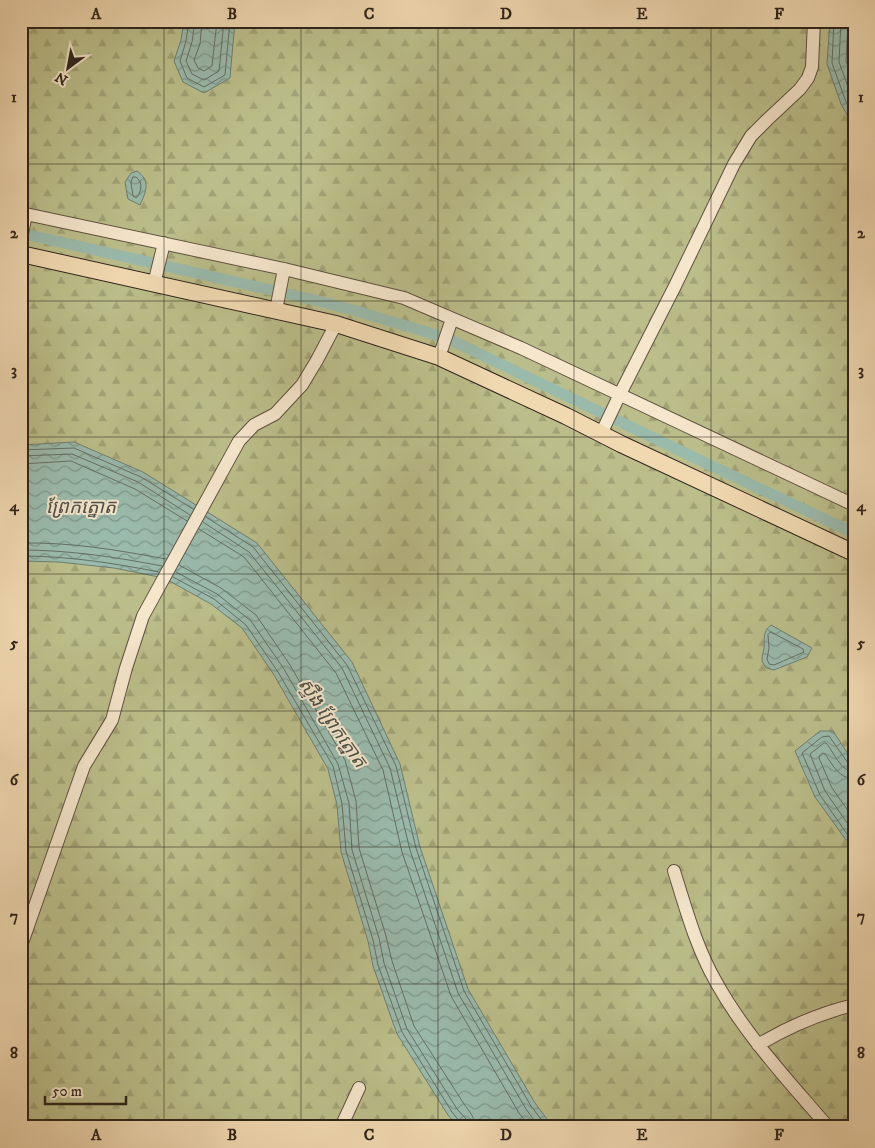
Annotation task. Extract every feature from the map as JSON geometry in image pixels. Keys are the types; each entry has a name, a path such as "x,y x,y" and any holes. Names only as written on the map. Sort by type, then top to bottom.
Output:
{"main road":[{"path":"21,254 154,284 277,305 336,324 441,350 601,434 854,553"}],"street":[{"path":"601,434 734,164 751,136 800,89 808,78 812,66 814,21"},
{"path":"21,239 24,213 164,243 283,274 404,298 451,323 521,348 618,398 854,505"},
{"path":"154,284 164,243"},
{"path":"277,305 283,274"},
{"path":"441,350 451,323"},
{"path":"21,946 84,766 112,720 143,616 239,441 254,425 275,414 302,385 336,324"},
{"path":"674,871 692,932 716,981 758,1045 828,1127"},
{"path":"758,1045 824,1013 854,1005"},
{"path":"341,1127 359,1088"}],"green space":[{"path":"21,21 854,21 854,1127 21,1127"}],"water":[{"path":"184,21 235,21 230,78 204,93 183,82 174,61 181,40"},
{"path":"830,21 854,21 854,127 841,104 827,64"},
{"path":"137,171 146,183 140,205 128,199 125,182 131,173"},
{"name":"ព្រែកត្នោត","path":"74,442 143,472 257,543 352,662 400,764 420,847 468,989 535,1103 553,1127 458,1127 448,1115 397,1034 373,966 368,941 341,852 337,805 328,769 274,675 242,628 211,604 164,578 114,568 59,562 21,561 21,445"},
{"path":"771,625 812,648 807,657 774,670 766,668 762,661 764,635"},
{"path":"820,731 833,731 854,763 854,839 846,840 815,797 795,751"}],"waterway":[{"path":"21,233 310,299 449,339 854,533"}],"water label":[{"name":"ស្ទឹង ព្រែកត្នោត","path":"332,723"}]}
